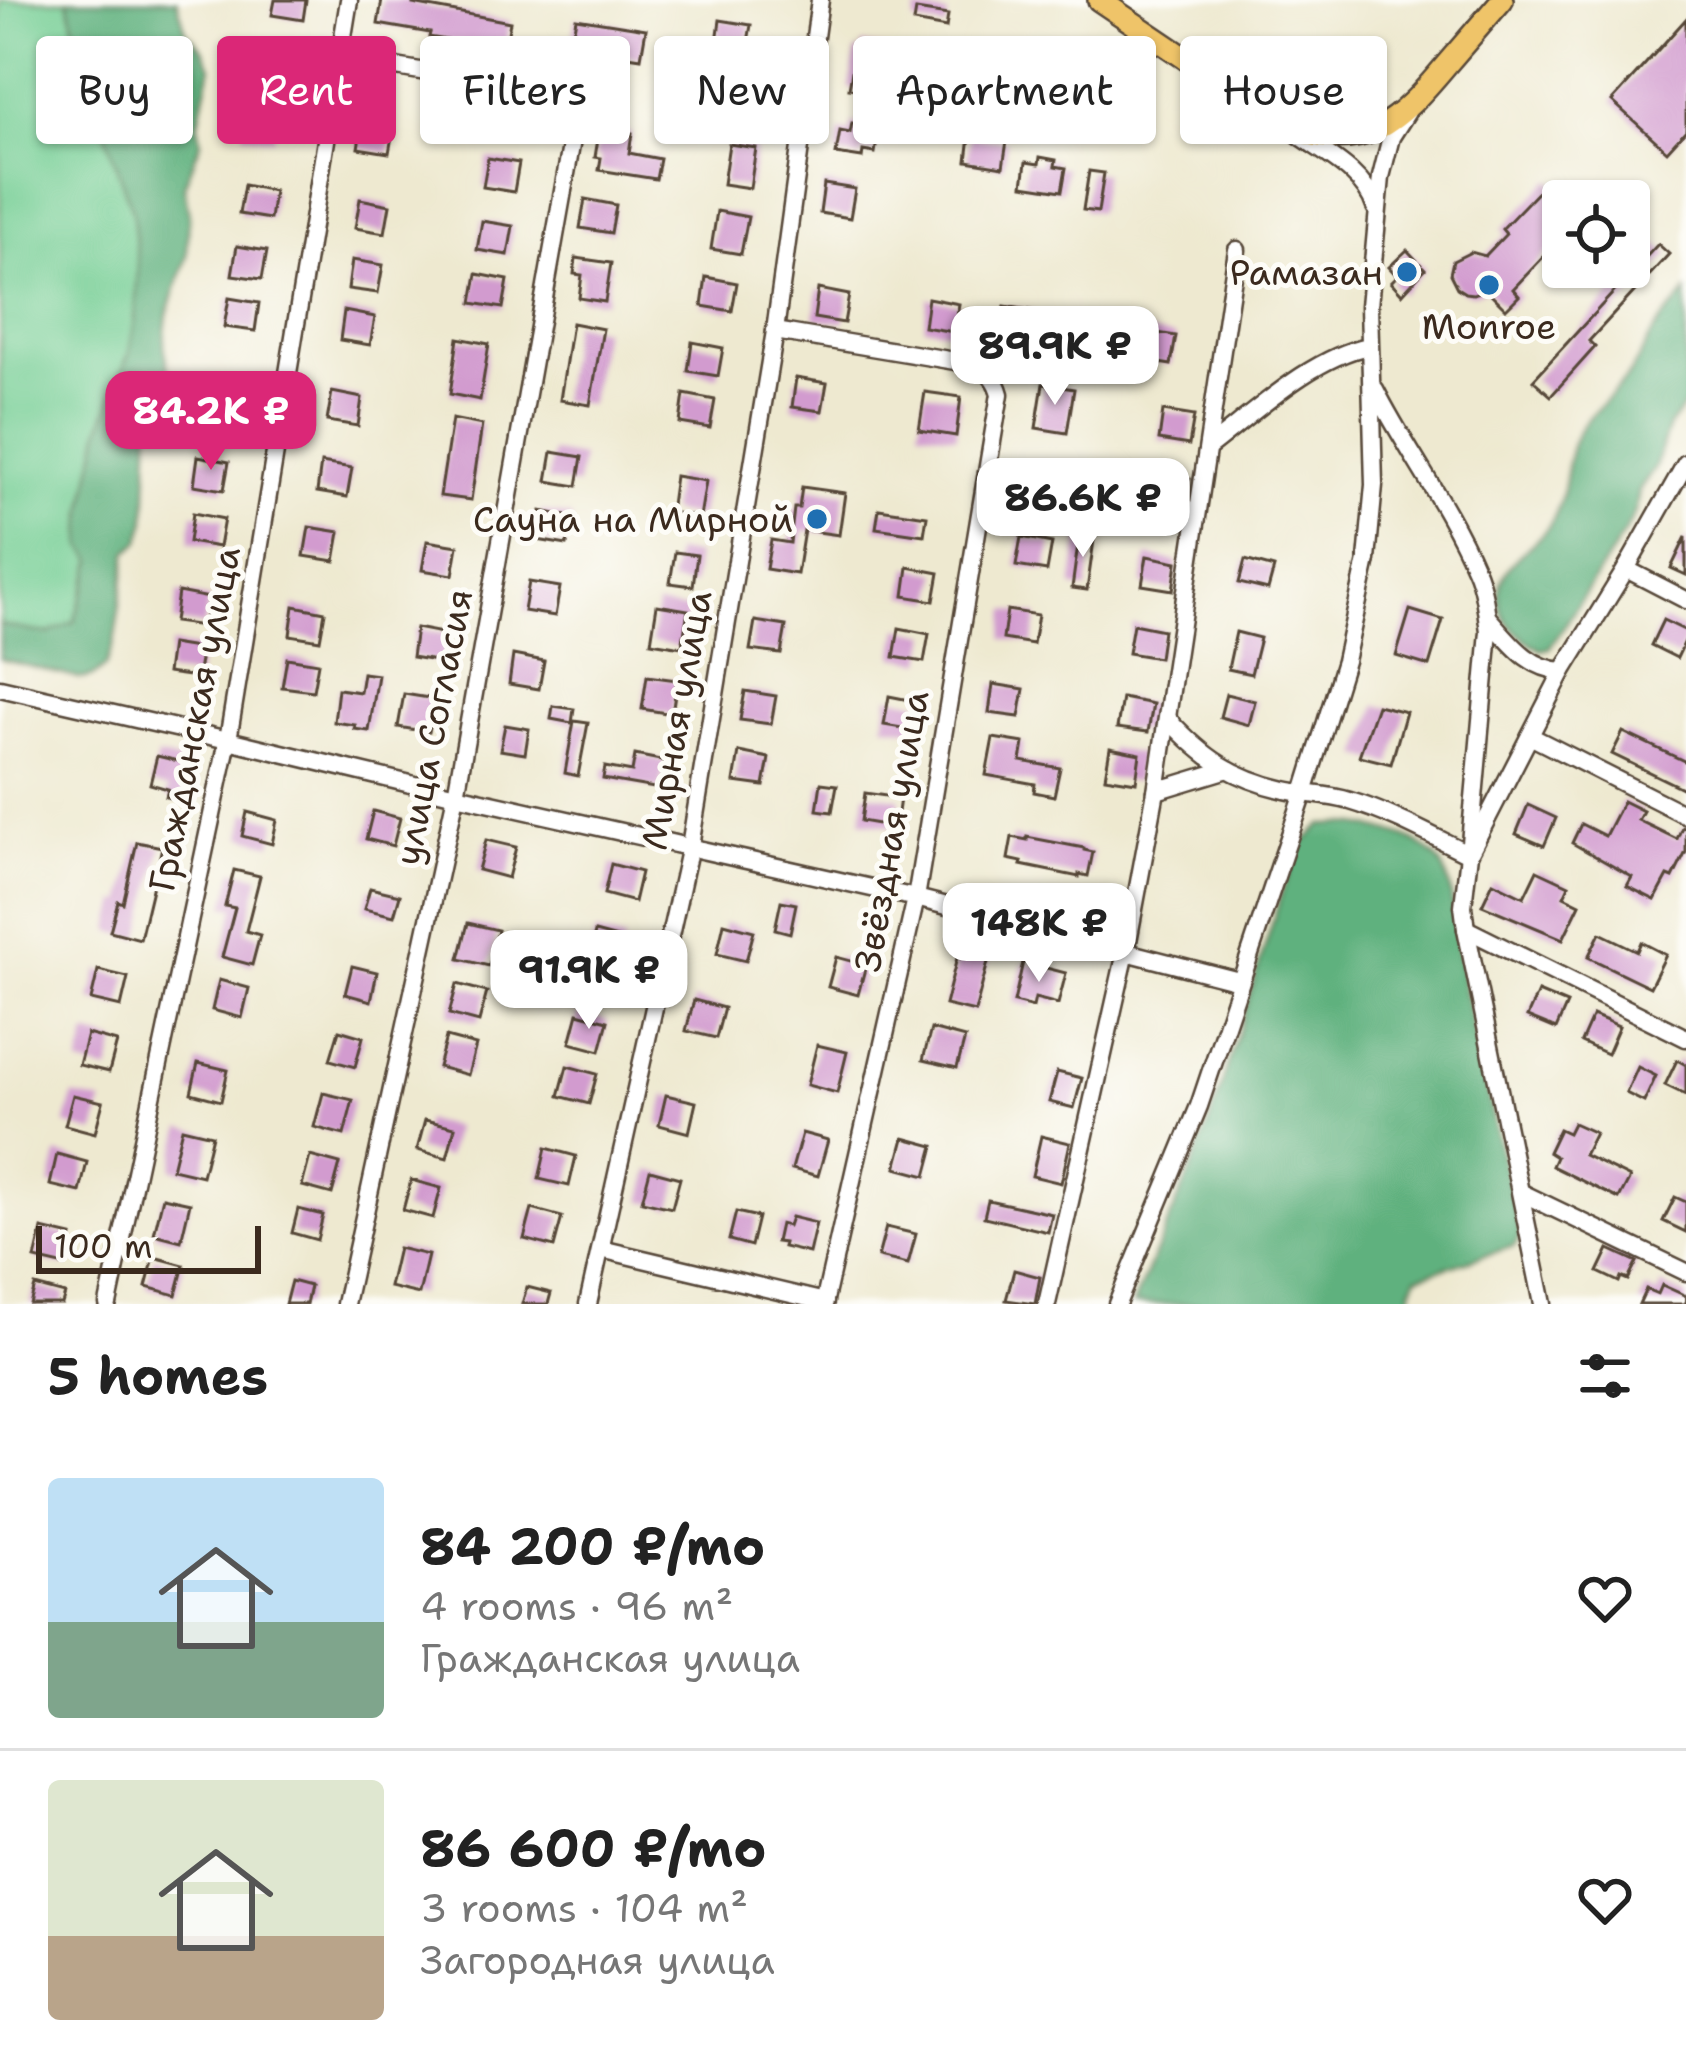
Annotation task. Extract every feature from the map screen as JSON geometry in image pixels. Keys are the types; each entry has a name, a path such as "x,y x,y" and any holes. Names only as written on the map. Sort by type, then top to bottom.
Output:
{"main road":[{"path":"1099,0 1180,55"},
{"path":"1387,124 1409,108 1502,0"}],"street":[{"name":"Гражданская улица","path":"344,36 349,0"},
{"name":"Мирная улица","path":"589,1304 690,846 775,331 820,0"},
{"name":"улица Согласия","path":"345,1304 456,795 575,123 563,101 548,92 396,67"},
{"path":"1118,1304 1199,1106 1335,698 1367,560 1374,485 1369,306 1384,159 1409,108"},
{"name":"Гражданская улица","path":"108,1304 228,740 327,144"},
{"path":"1310,144 1370,192 1377,219"},
{"path":"1047,1304 1126,952 1156,791 1237,250"},
{"name":"Звёздная улица","path":"775,331 973,364 992,377 1000,394 916,898 825,1303"},
{"path":"1208,448 1316,368 1369,346"},
{"path":"1372,383 1477,571 1487,617 1481,736 1463,906 1543,1304"},
{"path":"1469,854 1563,671 1686,463"},
{"path":"1626,569 1686,600"},
{"path":"1487,617 1535,664 1563,671"},
{"path":"0,688 916,898 1239,981"},
{"path":"1168,719 1225,770 1286,790 1325,794 1371,808 1469,854"},
{"path":"1530,736 1686,815"},
{"path":"1156,791 1225,770"},
{"path":"1466,929 1686,1037"},
{"path":"1522,1193 1686,1272"},
{"path":"602,1249 825,1303"}],"green space":[{"path":"0,0 68,0 77,36 36,36 36,144 109,144 133,213 138,268 135,321 129,353 101,428 84,512 82,533 94,559 74,623 47,634 0,625"},
{"path":"68,0 177,0 190,36 77,36"},
{"path":"193,39 211,67 198,125 201,142 184,186 189,215 187,256 167,315 164,343 169,376 160,408 150,422 146,521 140,541 128,552 106,666 80,679 0,659 0,625 47,634 74,622 94,560 83,546 84,512 101,428 129,353 135,321 138,268 133,213 109,144 193,144"},
{"path":"1686,292 1686,404 1669,426 1626,530 1560,633 1549,648 1541,650 1518,634 1501,612 1501,581 1552,521 1579,432 1628,376 1656,328"},
{"path":"1322,825 1382,830 1418,844 1437,859 1447,876 1470,1013 1520,1235 1515,1246 1417,1276 1411,1288 1412,1304 1133,1304 1213,1112 1301,845"}],"building":[{"path":"275,0 306,0 303,20 272,15"},
{"path":"382,0 414,0 413,4 510,22 508,36 429,36 378,24"},
{"path":"916,10 948,15 946,28 914,22"},
{"path":"576,18 646,29 641,58 630,56 630,36 573,36"},
{"path":"1686,19 1686,130 1667,151 1612,101"},
{"path":"720,20 751,25 749,36 718,36"},
{"path":"853,123 853,144 876,144 875,153 863,151 862,158 836,154 840,131 850,133"},
{"path":"630,133 632,133 629,153 660,159 656,179 599,170 601,158 595,157 597,144 630,144"},
{"path":"359,144 391,144 389,153 358,148"},
{"path":"729,144 756,148 750,188 723,184"},
{"path":"969,144 1007,144 1003,167 967,161"},
{"path":"1040,157 1066,168 1062,191 1023,185 1026,162 1039,164"},
{"path":"488,158 519,163 514,192 483,187"},
{"path":"1089,171 1104,173 1098,212 1083,210"},
{"path":"824,184 855,189 850,218 820,213"},
{"path":"244,185 274,191 270,219 239,214"},
{"path":"1542,187 1542,258 1513,289 1519,296 1506,309 1487,290 1473,294 1457,288 1450,274 1453,261 1471,252 1485,256 1506,234 1502,229"},
{"path":"360,199 390,205 385,233 355,228"},
{"path":"585,199 616,205 611,233 580,228"},
{"path":"717,211 748,217 741,254 711,249"},
{"path":"482,221 513,226 508,255 477,250"},
{"path":"1658,244 1669,254 1650,275 1650,253"},
{"path":"237,246 267,251 262,279 232,275"},
{"name":"Рамазан","path":"1407,250 1425,269 1402,294 1391,282 1397,276 1389,267"},
{"path":"576,258 611,263 605,302 579,298 582,275 574,274"},
{"path":"352,260 383,265 378,293 348,289"},
{"path":"477,274 508,280 503,308 472,303"},
{"path":"706,277 737,283 732,311 702,306"},
{"path":"1618,288 1638,288 1589,341 1595,347 1551,396 1533,380"},
{"path":"818,289 849,295 844,323 814,318"},
{"path":"229,298 259,303 255,331 224,327"},
{"path":"928,298 959,304 954,332 924,327"},
{"path":"1005,306 1036,311 1031,340 1000,335"},
{"path":"344,311 375,317 370,345 340,340"},
{"path":"572,323 603,329 590,405 560,400"},
{"path":"1145,331 1176,336 1171,365 1141,360"},
{"path":"458,338 489,344 480,400 450,394"},
{"path":"692,342 723,348 718,376 688,371"},
{"path":"216,378 247,384 242,412 212,407"},
{"path":"796,378 827,383 822,411 792,407"},
{"path":"1043,384 1074,389 1067,433 1036,428"},
{"path":"332,392 362,398 358,426 327,421"},
{"path":"925,392 961,397 956,436 919,430"},
{"path":"684,394 715,400 710,428 680,423"},
{"path":"1163,411 1194,416 1189,445 1159,440"},
{"path":"452,419 482,425 471,500 440,496"},
{"path":"552,452 582,457 577,486 547,481"},
{"path":"198,456 229,462 224,490 194,485"},
{"path":"321,463 352,468 347,497 317,492"},
{"path":"1027,469 1057,475 1052,503 1022,498"},
{"path":"1159,474 1190,479 1185,508 1155,503"},
{"path":"675,476 706,481 700,517 670,512"},
{"path":"802,487 845,493 839,535 804,530 797,574 766,569 771,540 790,543"},
{"path":"879,509 927,516 924,535 876,528"},
{"path":"541,511 572,517 567,545 537,540"},
{"path":"193,513 224,519 219,547 189,542"},
{"path":"309,527 340,532 335,561 304,556"},
{"path":"1080,530 1095,533 1087,590 1072,588"},
{"path":"1021,537 1052,543 1047,571 1016,566"},
{"path":"1686,537 1686,575 1671,568"},
{"path":"427,541 458,546 453,575 422,570"},
{"path":"675,552 697,555 693,586 670,583"},
{"path":"1147,556 1177,562 1173,590 1142,585"},
{"path":"1245,560 1274,568 1268,590 1239,583"},
{"path":"908,567 939,573 934,601 904,596"},
{"path":"529,582 560,587 555,616 524,611"},
{"path":"178,592 209,598 204,626 174,622"},
{"path":"657,605 688,610 682,647 651,642"},
{"path":"294,606 325,612 320,640 290,635"},
{"path":"1007,610 1038,615 1033,644 1003,639"},
{"path":"1410,610 1443,620 1429,666 1396,656"},
{"path":"1663,620 1686,631 1677,658 1651,645"},
{"path":"755,621 786,626 781,654 750,650"},
{"path":"1133,624 1163,630 1159,658 1128,653"},
{"path":"416,628 447,634 442,662 412,657"},
{"path":"899,628 929,634 924,662 894,657"},
{"path":"1236,632 1260,638 1251,674 1228,669"},
{"path":"171,644 202,649 197,677 167,673"},
{"path":"513,655 544,661 539,689 509,684"},
{"path":"287,658 318,663 313,691 282,687"},
{"path":"363,673 378,675 369,731 334,722 338,689 360,692"},
{"path":"647,676 677,680 672,714 642,709"},
{"path":"993,684 1024,689 1019,717 989,713"},
{"path":"745,691 776,696 771,724 740,720"},
{"path":"404,694 435,699 429,732 398,727"},
{"path":"1226,694 1255,701 1249,725 1220,717"},
{"path":"889,696 919,702 914,730 884,725"},
{"path":"1122,698 1153,704 1148,732 1117,728"},
{"path":"1377,705 1406,712 1391,764 1359,756"},
{"path":"553,706 574,709 572,723 551,719"},
{"path":"574,721 588,723 578,776 565,773"},
{"path":"505,725 529,729 525,754 500,750"},
{"path":"1623,732 1686,762 1686,790 1612,754"},
{"path":"993,738 1024,743 1021,761 1060,768 1054,796 1034,792 1035,784 986,775"},
{"path":"1110,748 1140,754 1136,782 1105,777"},
{"path":"739,752 769,758 764,786 734,782"},
{"path":"635,755 665,761 660,789 603,779 605,767 632,772"},
{"path":"157,756 191,764 182,801 166,797 168,789 150,784"},
{"path":"821,783 837,785 832,812 817,810"},
{"path":"865,793 900,798 896,827 861,821"},
{"path":"1623,801 1643,811 1638,820 1677,839 1682,827 1686,828 1686,852 1655,900 1627,886 1632,877 1572,843 1581,824 1605,836"},
{"path":"1528,805 1556,818 1544,846 1516,834"},
{"path":"373,811 400,818 393,846 366,839"},
{"path":"247,812 277,820 272,844 242,836"},
{"path":"1012,837 1093,852 1088,876 1008,859"},
{"path":"486,840 516,847 508,878 478,870"},
{"path":"137,842 162,847 140,939 110,931 118,901 123,903"},
{"path":"611,864 641,872 634,902 604,894"},
{"path":"234,870 260,876 246,931 260,935 252,965 222,957 235,908 225,906"},
{"path":"1537,870 1569,885 1564,896 1580,904 1563,939 1482,905 1493,882 1524,897"},
{"path":"370,888 400,895 394,916 364,909"},
{"path":"781,901 796,904 790,933 775,929"},
{"path":"468,923 498,930 489,966 459,959"},
{"path":"724,923 754,931 746,961 717,954"},
{"path":"595,932 625,940 617,970 587,962"},
{"path":"1600,933 1637,951 1641,942 1666,955 1650,987 1588,957"},
{"path":"959,950 989,958 975,1012 945,1005"},
{"path":"836,957 866,965 858,995 828,987"},
{"path":"1023,962 1066,973 1058,1004 1035,998 1033,1007 1014,1002"},
{"path":"352,966 377,972 371,1001 345,994"},
{"path":"98,970 128,977 121,1007 91,1000"},
{"path":"219,980 249,988 242,1018 212,1010"},
{"path":"457,984 487,992 479,1022 449,1014"},
{"path":"1538,992 1567,1004 1556,1029 1527,1017"},
{"path":"694,1000 724,1008 716,1038 686,1031"},
{"path":"578,1013 608,1021 600,1051 570,1043"},
{"path":"1593,1015 1619,1026 1607,1054 1581,1042"},
{"path":"931,1029 965,1038 957,1068 923,1060"},
{"path":"339,1030 363,1037 355,1067 330,1060"},
{"path":"87,1034 117,1042 109,1072 79,1065"},
{"path":"446,1037 476,1045 468,1075 438,1067"},
{"path":"817,1045 847,1052 837,1093 807,1085"},
{"path":"1677,1060 1686,1065 1686,1095 1665,1085"},
{"path":"198,1063 228,1070 221,1101 191,1093"},
{"path":"567,1066 597,1074 589,1104 559,1096"},
{"path":"1638,1067 1656,1076 1644,1102 1626,1093"},
{"path":"1057,1072 1082,1078 1074,1108 1049,1102"},
{"path":"323,1093 353,1100 344,1135 314,1127"},
{"path":"73,1095 103,1102 95,1133 65,1125"},
{"path":"666,1095 696,1102 689,1133 659,1125"},
{"path":"425,1120 455,1127 447,1158 417,1150"},
{"path":"1573,1123 1595,1133 1584,1155 1630,1178 1619,1199 1552,1166 1556,1157 1548,1152 1559,1129 1568,1133"},
{"path":"182,1128 212,1135 202,1176 172,1169"},
{"path":"802,1133 828,1140 818,1176 792,1169"},
{"path":"1041,1136 1070,1143 1061,1183 1032,1176"},
{"path":"904,1138 934,1146 926,1176 896,1168"},
{"path":"546,1148 576,1156 569,1186 539,1179"},
{"path":"57,1154 87,1162 80,1192 50,1185"},
{"path":"310,1156 340,1164 332,1194 302,1186"},
{"path":"650,1170 680,1178 672,1208 642,1201"},
{"path":"411,1180 441,1188 433,1218 403,1210"},
{"path":"163,1197 190,1203 181,1241 154,1234"},
{"path":"1675,1197 1686,1202 1686,1232 1663,1221"},
{"path":"988,1200 1052,1214 1048,1232 984,1217"},
{"path":"298,1209 323,1215 317,1240 292,1233"},
{"path":"532,1209 562,1217 554,1247 524,1239"},
{"path":"736,1212 758,1217 751,1246 729,1240"},
{"path":"791,1217 816,1223 809,1253 776,1242 780,1224 788,1226"},
{"path":"886,1227 916,1234 908,1264 878,1257"},
{"path":"42,1229 72,1236 65,1266 35,1259"},
{"path":"398,1248 428,1255 419,1294 389,1287"},
{"path":"1609,1249 1637,1262 1628,1280 1621,1277 1619,1282 1598,1272"},
{"path":"154,1257 184,1265 176,1295 146,1287"},
{"path":"1014,1270 1040,1277 1035,1304 1006,1300"},
{"path":"291,1281 310,1286 306,1304 285,1304"},
{"path":"1662,1285 1686,1296 1686,1304 1639,1304 1646,1289 1658,1294"},
{"path":"35,1286 65,1294 62,1304 30,1304"},
{"path":"527,1287 551,1293 548,1304 522,1304"}],"place":[{"name":"Рамазан","path":"1407,272"},
{"name":"Monroe","path":"1489,285"},
{"name":"Сауна на Мирной","path":"817,519"}]}
